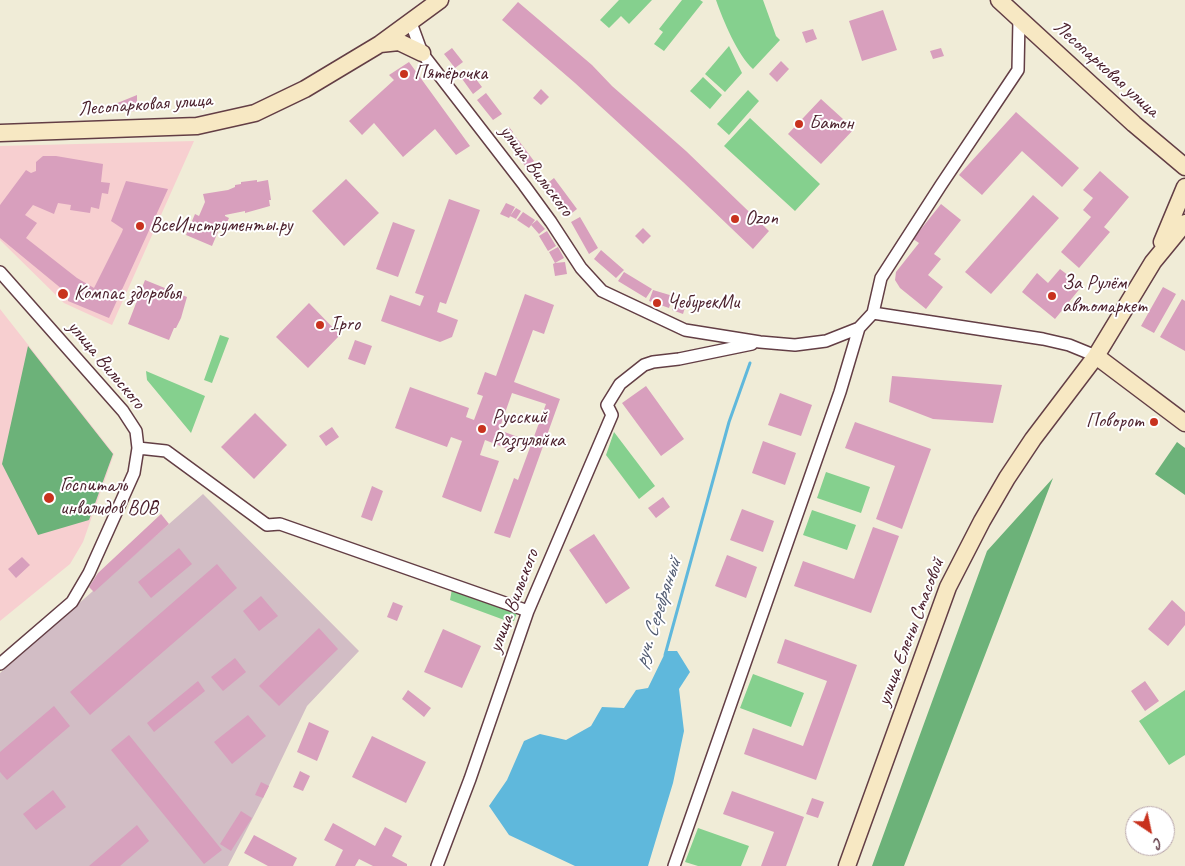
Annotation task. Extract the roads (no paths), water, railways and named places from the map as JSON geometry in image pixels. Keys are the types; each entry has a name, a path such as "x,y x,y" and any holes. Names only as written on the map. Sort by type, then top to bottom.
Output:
{"main road":[{"name":"Лесопарковая улица","path":"0,133 196,126 255,113 288,98 380,44 440,0"},
{"name":"Лесопарковая улица","path":"999,0 1134,124 1185,167"},
{"path":"380,44 399,42 422,53"},
{"name":"улица Елены Стасовой","path":"847,866 948,587 1007,478 1033,439 1096,356 1153,262 1185,187"},
{"name":"улица Елены Стасовой","path":"1153,262 1185,223"},
{"path":"1096,356 1185,422"}],"street":[{"path":"674,866 840,392 859,328 873,313 880,278 1018,70 1019,19"},
{"name":"улица Вильского","path":"411,23 422,53 529,192 581,268 602,292 685,330 760,342 795,346 826,342 859,328"},
{"name":"улица Вильского","path":"0,272 123,411 136,431 138,448 134,473 89,573 72,602 0,664"},
{"path":"873,313 1044,339 1069,345 1096,356"},
{"name":"улица Вильского","path":"437,866 470,779 528,611 612,415 608,405 620,384 644,365 653,362 679,359 760,342"},
{"path":"138,448 166,451 267,525 280,524 528,611"}],"water":[{"path":"666,651 677,651 690,672 679,689 684,731 673,783 648,866 575,866 509,835 489,806 507,780 524,741 540,734 566,740 591,726 602,707 624,708 636,690 648,688"}],"waterway":[{"name":"руч. Серебряный","path":"665,655 729,422 750,363"}],"place":[{"name":"Пятёрочка","path":"404,74"},
{"name":"Батон","path":"799,124"},
{"name":"Ozon","path":"735,219"},
{"name":"ВсеИнструменты.ру","path":"140,226"},
{"name":"Компас здоровья","path":"63,294"},
{"name":"За Рулём автомаркет","path":"1052,296"},
{"name":"ЧебурекМи","path":"657,303"},
{"name":"Ipro","path":"320,325"},
{"name":"Поворот","path":"1154,422"},
{"name":"Русский Разгуляйка","path":"482,429"},
{"name":"Госпиталь инвалидов ВОВ","path":"49,498"}]}
